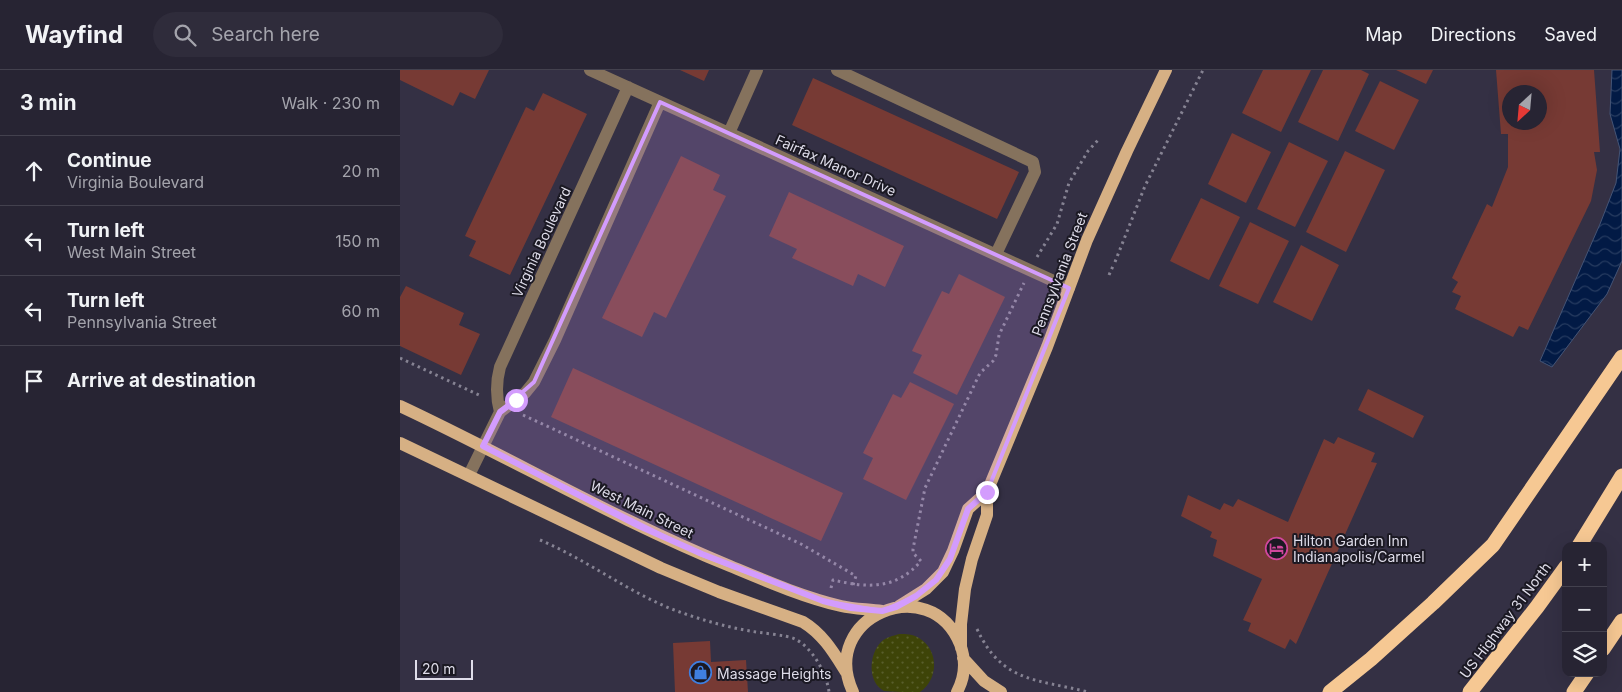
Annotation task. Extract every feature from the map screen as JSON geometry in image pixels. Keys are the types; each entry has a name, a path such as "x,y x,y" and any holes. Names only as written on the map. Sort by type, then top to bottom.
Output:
{"highway":[{"path":"1330,692 1372,659 1492,545 1622,357"},
{"path":"1581,542 1622,476"},
{"name":"US Highway 31 North","path":"1470,692 1562,573"},
{"path":"1607,643 1622,621"},
{"path":"1574,692 1584,677"}],"main road":[{"name":"Pennsylvania Street","path":"957,692 962,678 961,624 965,589 972,559 987,515 987,492 1047,347 1103,202 1166,70"},
{"name":"West Main Street","path":"400,406 639,526 702,554 823,601 851,608 882,611"},
{"path":"400,443 661,568 718,592 803,622 824,640 847,673 853,692"},
{"name":"Pennsylvania Street","path":"896,607 926,589 943,572 953,551 968,509 987,492"},
{"path":"847,673 847,655 852,639 868,620 882,611 896,607 919,608 940,618 951,628 962,653 984,680 1001,692"}],"street":[{"name":"Fairfax Manor Drive","path":"590,70 1069,288"},
{"path":"729,133 757,70"},
{"path":"837,70 1033,162 1035,172 996,254"},
{"name":"Virginia Boulevard","path":"500,412 497,401 497,380 500,367 628,87"},
{"path":"469,475 500,412 525,393 534,382 555,340 660,102"},
{"path":"845,692 847,673"}],"path":[{"path":"1115,262 1145,186 1203,70"},
{"path":"834,580 854,585 884,585 906,573 921,561 913,553 913,549 925,488 980,374 993,361 996,355 998,335 1037,256 1057,224 1069,183 1088,151 1100,138"},
{"path":"1110,275 1113,266"},
{"path":"400,358 488,399"},
{"path":"518,412 801,544 856,576 854,585"},
{"path":"540,540 669,608 730,627 794,639 809,651 814,658 826,678 829,692"},
{"path":"976,623 980,636 993,654 1006,667 1017,674 1088,692"}],"highlighted area":[{"path":"660,102 1069,288 987,492 968,509 950,559 936,580 916,596 882,611 823,601 702,555 483,446 500,412 534,382"}],"green space":[{"path":"899,634 912,635 919,638 926,643 933,657 934,665 931,680 920,692 884,691 878,687 872,675 872,660 877,647 885,639"}],"water":[{"path":"1612,70 1622,70 1622,261 1607,294 1552,367 1540,361 1616,183 1620,149 1610,114"}],"building":[{"path":"400,70 489,70 475,99 460,92 453,106 400,80"},
{"path":"680,70 709,70 704,81"},
{"path":"1263,70 1311,70 1281,132 1242,113"},
{"path":"1323,70 1361,70 1369,74 1338,141 1298,122"},
{"path":"1396,70 1433,70 1426,84"},
{"path":"1496,70 1594,70 1600,152 1594,152 1597,170 1591,201 1528,330 1519,326 1513,337 1455,309 1461,296 1452,292 1458,282 1452,278 1487,204 1492,207 1508,167 1508,134 1501,134"},
{"path":"813,78 1019,172 997,219 792,125"},
{"path":"1380,81 1419,100 1394,150 1355,131"},
{"path":"543,93 587,114 510,275 469,256 476,241 465,236 526,107 534,111"},
{"path":"1232,133 1271,152 1246,203 1208,184"},
{"path":"1289,142 1328,161 1295,227 1257,209"},
{"path":"1345,151 1385,170 1346,252 1306,232"},
{"path":"681,156 720,175 713,190 726,196 666,318 654,312 642,337 602,318"},
{"path":"789,192 904,246 885,287 858,274 853,286 792,258 797,249 769,236"},
{"path":"1201,198 1240,217 1209,280 1170,261"},
{"path":"1250,222 1289,241 1258,304 1219,286"},
{"path":"1301,245 1339,265 1312,321 1273,302"},
{"path":"959,274 1005,297 957,395 913,373 922,355 912,351 942,291 949,294"},
{"path":"406,286 464,313 459,325 480,334 461,375 400,346 400,297"},
{"path":"573,368 843,493 821,541 551,417"},
{"path":"910,382 954,404 906,500 863,479 873,458 863,453 893,394 901,398"},
{"path":"1368,389 1424,416 1413,438 1358,410"},
{"name":"Hilton Garden Inn Indianapolis/Carmel","path":"1338,437 1375,453 1371,462 1377,463 1296,644 1290,639 1285,649 1248,631 1251,623 1243,620 1262,579 1213,556 1217,540 1210,537 1212,532 1181,516 1188,495 1220,510 1224,503 1233,507 1238,499 1288,522 1324,439 1334,444"},
{"path":"710,641 711,662 746,660 748,692 675,692 673,643"}],"place":[{"name":"Hilton Garden Inn Indianapolis/Carmel","path":"1277,548"},
{"name":"Massage Heights","path":"701,673"}],"route":[{"path":"516,400 500,412 483,446 670,540 768,581 823,601 851,608 882,611 896,607 931,585 943,572 950,559 968,509 987,492"}]}
